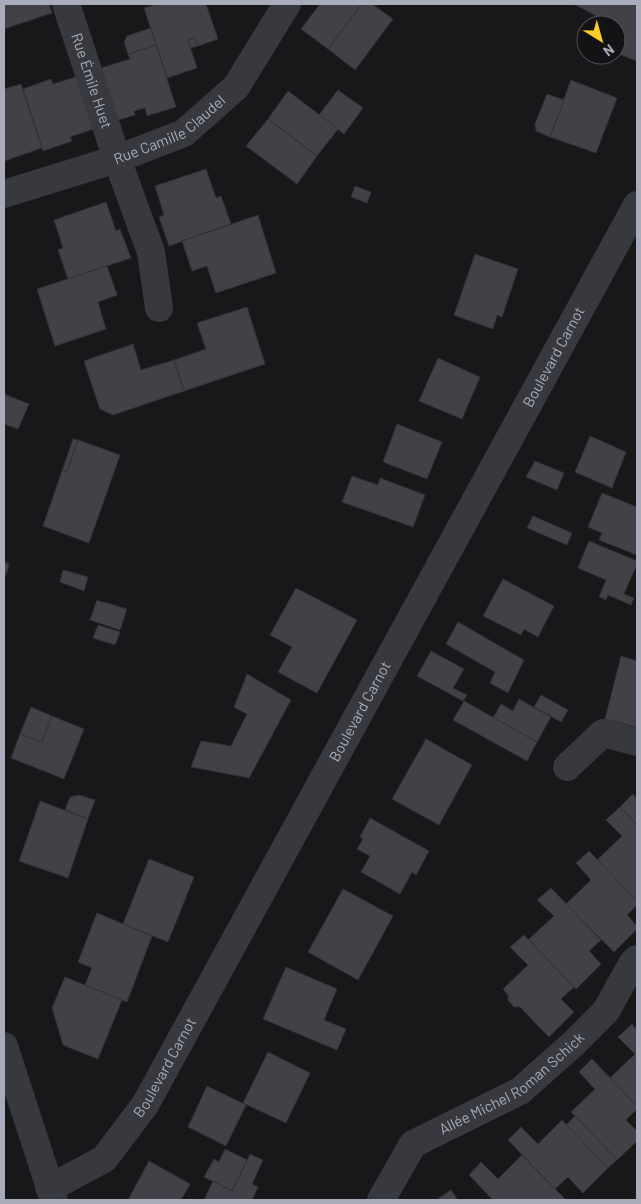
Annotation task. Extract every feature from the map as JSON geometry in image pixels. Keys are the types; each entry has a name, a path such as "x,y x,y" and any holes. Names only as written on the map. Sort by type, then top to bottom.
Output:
{"street":[{"name":"Rue Émile Huet","path":"66,4 117,159 151,252 159,308"},
{"name":"Rue Camille Claudel","path":"4,194 117,159 184,133 236,87 286,4"},
{"name":"Boulevard Carnot","path":"51,1194 65,1180 104,1158 144,1105 637,206"},
{"path":"567,767 603,733 637,742"},
{"name":"Allée Michel Roman Schick","path":"381,1200 413,1144 520,1091 573,1044 606,1011 632,964 637,959"},
{"path":"4,1046 51,1194"}],"building":[{"path":"4,4 49,4 52,13 4,29"},
{"path":"157,4 206,4 218,39 198,46 195,38 188,40 197,68 167,78 144,8"},
{"path":"320,4 362,4 328,49 301,29"},
{"path":"362,4 372,4 393,19 355,70 328,49"},
{"path":"574,4 637,4 637,61 626,57 626,15 594,15"},
{"path":"151,28 156,45 128,54 124,42 127,36"},
{"path":"195,38 198,46 190,48 188,40"},
{"path":"156,45 176,107 147,116 145,108 134,111 135,115 118,120 101,68 130,59 128,54"},
{"path":"82,75 99,127 70,137 72,141 43,151 23,89 51,79 53,84"},
{"path":"571,80 617,98 596,153 550,137"},
{"path":"21,84 42,148 4,161 4,89"},
{"path":"338,90 363,108 344,134 319,115"},
{"path":"288,91 338,129 317,156 268,119"},
{"path":"547,94 564,100 550,137 536,131 535,124"},
{"path":"268,119 317,156 297,184 246,146"},
{"path":"206,169 216,198 221,196 231,224 169,246 159,217 164,215 155,186"},
{"path":"355,186 371,192 367,203 351,197"},
{"path":"106,202 116,231 120,229 131,258 68,279 58,250 63,248 54,220"},
{"path":"258,215 276,273 216,293 207,266 192,271 182,241"},
{"path":"475,254 518,269 502,317 497,315 493,329 454,315"},
{"path":"107,266 117,295 98,302 106,329 55,346 37,289"},
{"path":"247,307 265,364 184,391 174,360 206,349 197,323"},
{"path":"133,344 141,370 174,360 184,391 113,415 100,409 84,361"},
{"path":"438,358 480,377 462,419 419,401"},
{"path":"4,394 29,404 18,429 4,424"},
{"path":"397,424 442,442 427,479 383,462"},
{"path":"590,436 626,452 612,488 575,472"},
{"path":"73,439 78,440 67,472 62,471"},
{"path":"78,440 120,455 89,543 43,526 62,471 67,472"},
{"path":"535,461 564,473 557,490 526,477"},
{"path":"352,476 378,485 380,478 425,495 413,527 342,502"},
{"path":"602,493 637,507 637,555 599,540 602,533 588,527"},
{"path":"533,516 572,533 567,545 527,528"},
{"path":"589,541 637,561 624,594 634,598 631,605 608,595 606,600 599,597 606,580 578,568"},
{"path":"4,562 9,564 6,575 4,574"},
{"path":"63,570 88,577 84,591 60,582"},
{"path":"503,579 554,606 538,637 524,629 521,635 483,616"},
{"path":"296,588 357,620 317,693 278,672 292,647 270,635"},
{"path":"97,600 127,609 120,630 90,620"},
{"path":"458,622 524,660 508,693 490,683 495,672 446,644"},
{"path":"98,625 120,632 115,645 93,638"},
{"path":"431,651 464,669 453,688 467,695 463,701 417,676"},
{"path":"621,656 637,661 637,727 605,719"},
{"path":"247,674 291,700 249,778 191,767 201,741 231,746 247,714 234,707"},
{"path":"541,695 568,710 561,722 534,707"},
{"path":"519,699 551,717 537,742 493,718 501,704 513,711"},
{"path":"464,701 537,742 527,761 453,720"},
{"path":"31,707 52,716 42,742 20,734"},
{"path":"52,716 84,729 64,779 11,758 20,734 42,742"},
{"path":"426,739 472,765 439,825 392,799"},
{"path":"633,794 637,799 637,825 620,807"},
{"path":"79,795 95,800 88,819 65,810 70,797"},
{"path":"40,801 88,819 68,878 19,861"},
{"path":"620,807 637,825 637,901 597,860 622,836 606,820"},
{"path":"370,818 429,851 416,875 412,872 400,894 361,872 370,856 357,849 363,839 360,837"},
{"path":"589,851 637,901 637,905 627,915 637,926 637,929 614,952 566,904 591,880 576,863"},
{"path":"149,859 194,877 168,942 123,924"},
{"path":"551,888 601,940 589,951 601,964 576,989 528,940 554,916 537,900"},
{"path":"343,889 393,916 358,980 308,952"},
{"path":"97,913 152,936 127,1002 85,985 92,968 78,962"},
{"path":"524,935 574,987 561,999 574,1012 549,1037 520,1007 514,1007 503,989 528,965 510,947"},
{"path":"286,967 337,989 324,1020 346,1029 337,1050 263,1019"},
{"path":"65,977 122,1000 98,1059 63,1045 52,1008"},
{"path":"632,1024 637,1030 637,1106 610,1078 635,1054 618,1037"},
{"path":"268,1052 310,1073 286,1123 243,1103"},
{"path":"592,1059 637,1106 637,1109 626,1120 637,1131 637,1141 617,1160 571,1112 595,1089 579,1072"},
{"path":"207,1086 246,1105 226,1146 188,1127"},
{"path":"575,1116 617,1160 608,1168 566,1125"},
{"path":"562,1120 608,1168 583,1193 568,1177 555,1189 508,1140 521,1127 538,1144"},
{"path":"225,1149 247,1160 232,1191 204,1177 214,1159 219,1162"},
{"path":"250,1154 263,1160 252,1184 258,1187 252,1200 204,1200 213,1181 232,1191"},
{"path":"522,1155 566,1200 493,1200 469,1175 481,1162 498,1179"},
{"path":"149,1161 190,1184 181,1200 128,1200"},
{"path":"451,1190 458,1200 436,1200"}]}
